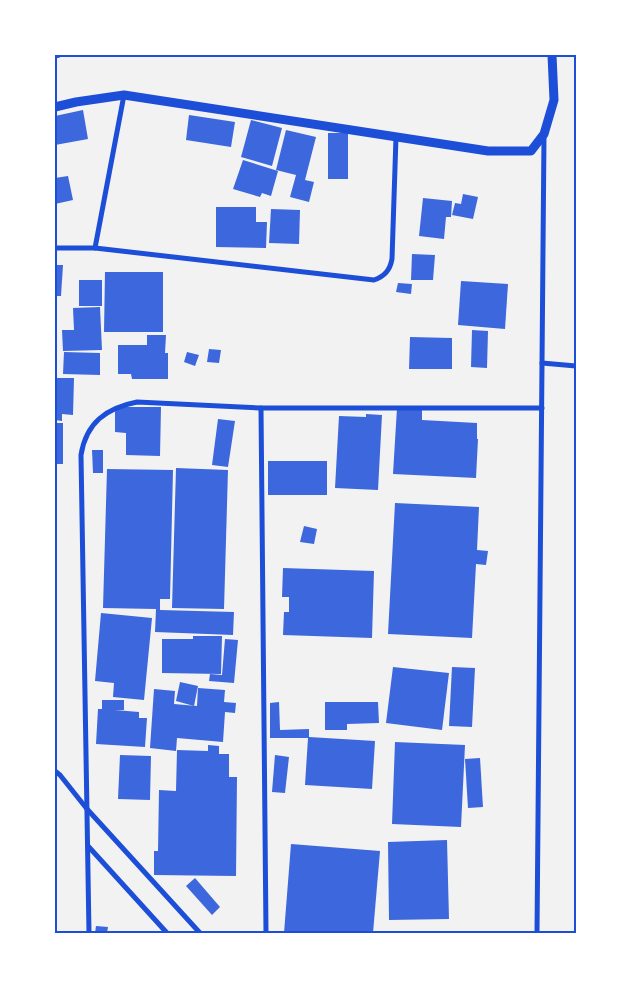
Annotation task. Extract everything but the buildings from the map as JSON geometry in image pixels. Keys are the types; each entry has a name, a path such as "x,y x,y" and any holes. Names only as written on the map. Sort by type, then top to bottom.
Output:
{"street":[{"path":"55,56 59,55"},
{"path":"537,933 544,134 554,100 552,55"},
{"path":"55,107 124,95 488,151 531,151 544,134"},
{"path":"95,248 124,95"},
{"path":"55,248 95,248 369,280 379,278 390,268 392,259 396,137"},
{"path":"542,364 576,366"},
{"path":"89,933 81,456 86,435 92,426 111,410 137,402 261,408 542,408"},
{"path":"261,408 266,933"},
{"path":"55,771 200,933"},
{"path":"88,846 167,933"}]}
